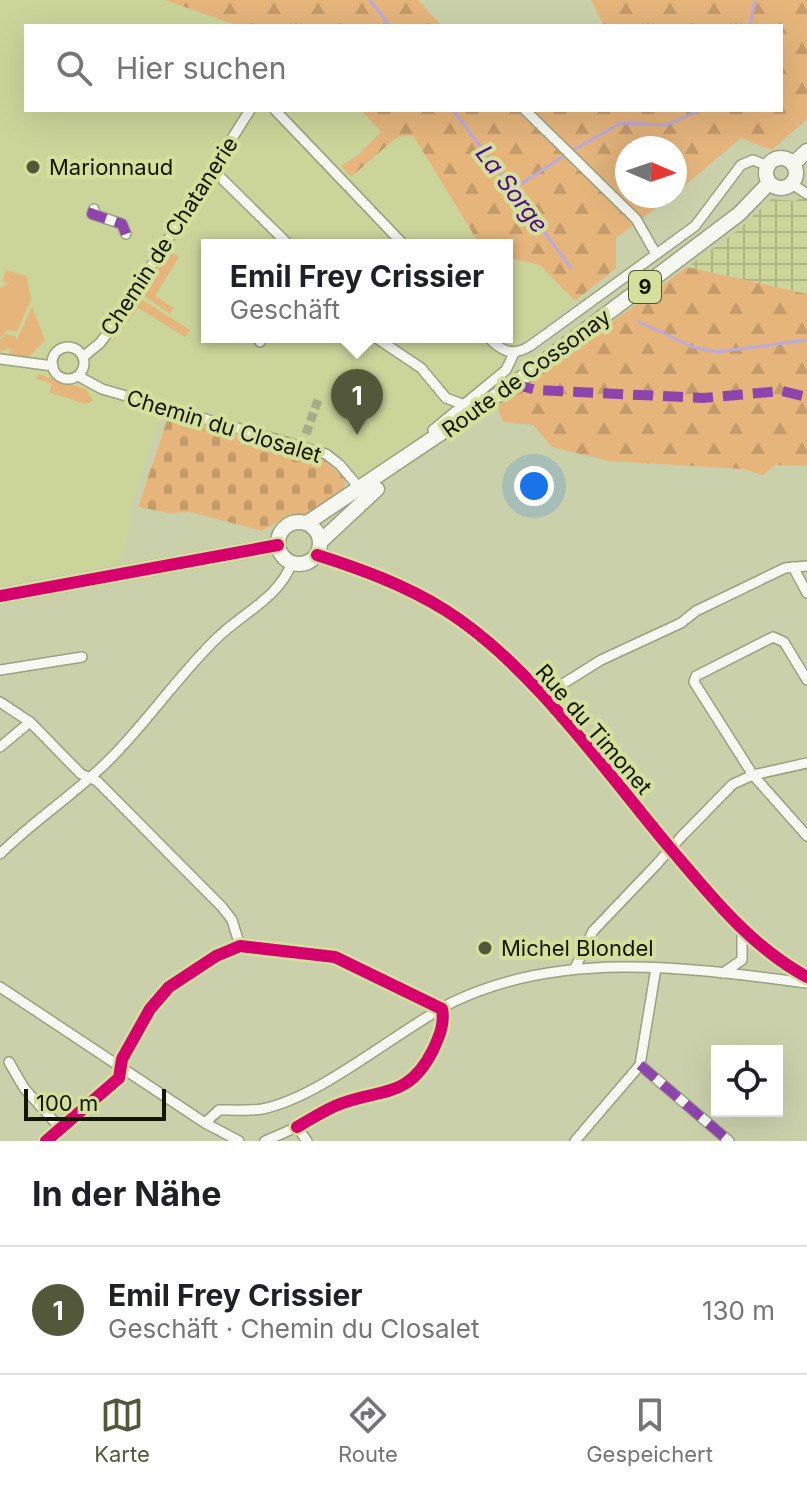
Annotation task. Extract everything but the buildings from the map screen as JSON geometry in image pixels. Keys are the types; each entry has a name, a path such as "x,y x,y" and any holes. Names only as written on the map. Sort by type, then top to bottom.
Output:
{"main road":[{"path":"793,164 807,151"},
{"path":"780,158 793,164 796,172 792,184 778,188 769,183 766,175 768,166 780,158"},
{"name":"Route de Cossonay","path":"307,523 361,490 432,436 660,276 748,207 769,183"},
{"name":"Route de Cossonay","path":"318,549 337,523 432,436"},
{"path":"307,523 316,531 318,549"},
{"name":"9","path":"0,596 278,545 286,526 307,523"},
{"path":"278,545 282,557 292,563"},
{"name":"9","path":"292,563 306,563 318,549"},
{"name":"Rue du Timonet","path":"318,549 402,586 446,611 499,650 742,931 807,977"}],"street":[{"name":"Chemin de Chatanerie","path":"83,357 100,343 113,326 249,112"},
{"path":"277,112 398,239"},
{"path":"527,112 640,224 656,254"},
{"path":"494,343 501,350 514,353 530,346 707,215 741,165 753,160 768,166"},
{"path":"212,169 283,239"},
{"path":"792,184 807,194"},
{"path":"94,209 92,214 122,224 126,234"},
{"path":"384,343 421,368 446,398 462,404"},
{"path":"0,359 53,366 63,378 78,376 83,369 83,357 72,348 63,349 56,354 53,366"},
{"path":"432,436 462,404 506,370 514,353"},
{"name":"Chemin du Closalet","path":"78,376 102,389 326,454 361,490"},
{"path":"301,447 306,434"},
{"path":"0,854 125,743 201,654 226,630 269,599 284,582 292,563"},
{"path":"542,697 601,660 681,623 696,611 774,572 807,566"},
{"path":"793,567 807,593"},
{"path":"807,680 784,642 773,637 696,676 695,688 753,775 807,836"},
{"path":"0,670 82,657"},
{"path":"0,702 30,722 81,774 90,776 222,907 232,920 240,946"},
{"path":"0,747 30,722"},
{"path":"575,968 593,931 733,784 753,775 807,763"},
{"path":"720,974 733,969 742,960 742,931"},
{"path":"47,1140 114,1083 123,1068 122,1059 150,1009 169,987 216,956 240,946 335,957 442,1009"},
{"path":"205,1123 219,1110 261,1109 300,1095 442,1009 498,986 575,968 656,968 807,983"},
{"path":"575,1141 640,1065 656,968"},
{"path":"0,987 205,1123 239,1141"},
{"path":"265,1141 335,1106 403,1087 419,1073 438,1040 444,1019 442,1009"},
{"path":"9,1062 24,1088 60,1128"},
{"path":"640,1065 729,1141"},
{"path":"297,1127 307,1141"}],"shaded area":[{"path":"0,0 165,0 233,24 24,24 24,112 363,112 381,132 341,166 351,177 397,137 413,135 476,239 201,239 201,343 513,343 513,258 540,265 575,301 500,359 499,370 429,437 367,477 359,476 341,455 328,448 166,400 130,508 131,522 119,563 0,585"},
{"path":"807,190 807,294 687,267 736,232 771,199 796,201"}],"green space":[{"path":"165,0 418,0 440,24 233,24"},
{"path":"591,0 807,0 807,119 772,150 741,138 687,184 687,136 615,136 615,208 656,208 616,238 616,268 575,301 540,265 513,258 513,239 476,239 413,135 397,137 351,177 341,166 358,155 381,132 363,112 783,112 783,24 603,24"},
{"path":"169,251 179,257 155,296 174,308 170,314 142,294"},
{"path":"687,267 807,294 807,466 775,465 763,475 743,469 609,461 552,447 533,425 503,422 498,406"},
{"path":"6,270 27,276 31,300 17,332 8,330 0,338 0,288 10,283 2,282"},
{"path":"139,299 190,330 185,337 138,308 110,345"},
{"path":"32,307 45,340 29,357 9,354 11,348 0,351 0,340 6,334 16,336 16,341"},
{"path":"38,374 86,389 93,401 86,404 49,392 52,384 37,379"},
{"path":"172,413 322,458 345,479 344,491 309,514 290,514 262,531 190,512 169,513 138,507 168,417"}],"waterway":[{"name":"La Sorge","path":"370,0 388,24"},
{"path":"750,24 755,0"},
{"name":"La Sorge","path":"454,112 571,268"},
{"path":"572,151 621,123 667,125 696,112"},
{"path":"512,190 565,155"},
{"name":"La Sorge","path":"639,322 693,347 717,352 807,340"}],"tunnel":[{"path":"306,434 318,400"}],"marked path":[{"path":"94,209 92,214 122,224 126,234"},
{"path":"514,384 536,390 703,398 782,391 807,397"},
{"path":"640,1065 729,1141"}],"cycle path":[{"path":"0,596 278,545"},
{"path":"317,555 399,585 445,610 477,633 507,659 565,720 733,919 767,951 807,977"},
{"path":"46,1141 119,1078 122,1059 150,1009 169,987 216,956 240,946 335,957 442,1009 442,1025 433,1050 413,1078 402,1086 335,1106 297,1127"}],"place":[{"name":"Marionnaud","path":"33,167"},
{"name":"Emil Frey Crissier","path":"357,435"},
{"name":"Michel Blondel","path":"485,948"}]}
